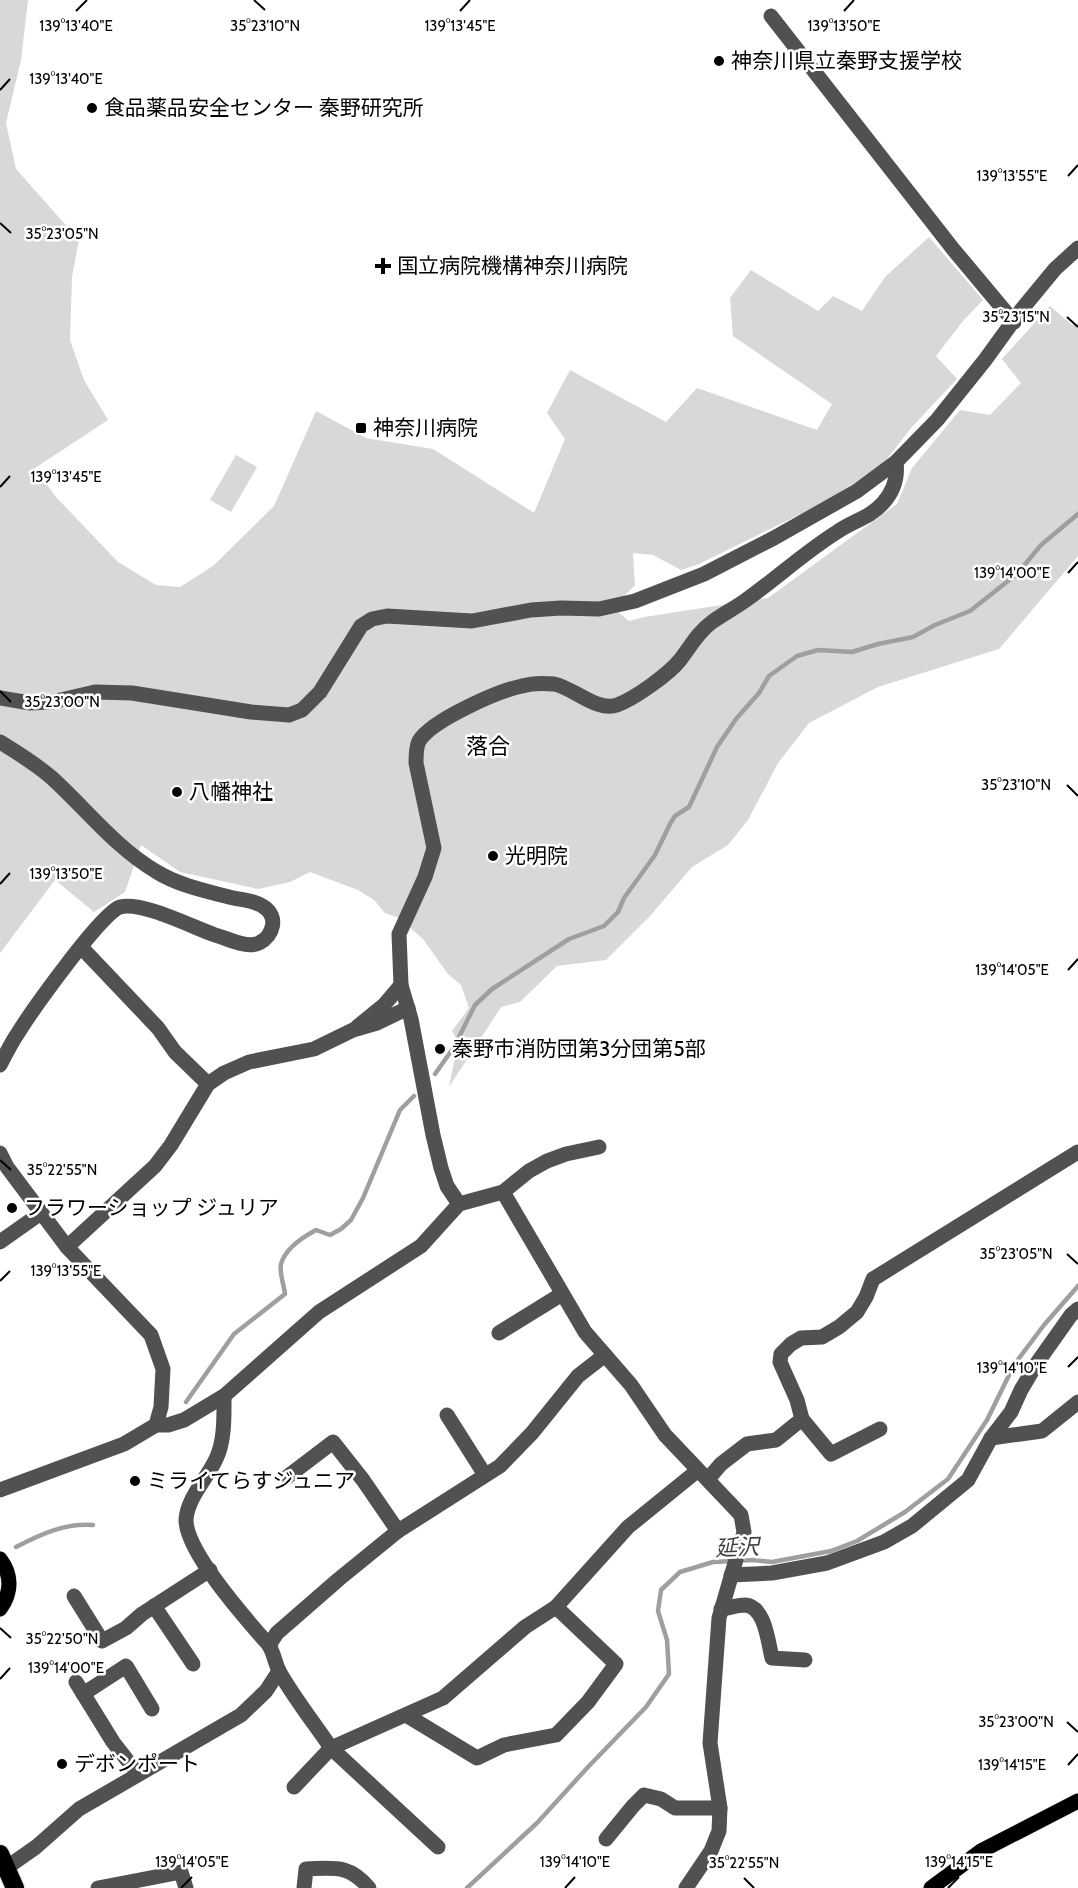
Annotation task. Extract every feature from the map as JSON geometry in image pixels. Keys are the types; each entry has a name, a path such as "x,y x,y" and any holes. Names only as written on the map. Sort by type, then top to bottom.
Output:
{"highway":[{"path":"3,1861 15,1888"}],"main road":[{"path":"0,1559 9,1577 4,1584 0,1609"},
{"path":"930,1888 981,1851 1078,1802"}],"street":[{"path":"771,16 953,249 1014,322"},
{"path":"0,698 30,703 52,702 95,692 132,693 251,712 289,715 302,710 320,692 361,626 372,619 387,616 472,621 531,610 599,609 635,601 704,574 857,491 896,462 937,420 1022,309 1055,269 1078,248"},
{"path":"459,1204 447,1186 441,1168 408,1008 401,985 399,934 425,877 434,848 416,763 416,751 420,740 431,729 465,708 521,686 537,683 553,684 608,706 627,700 664,675 712,622 744,602 838,531 870,515 884,502 897,480 896,462"},
{"path":"0,742 30,760 52,778 131,854 157,873 230,897 253,901 266,908 273,917 270,933 258,943 250,945 142,908 118,907 109,914 81,947 18,1032 0,1065"},
{"path":"81,947 158,1028 175,1052 208,1084"},
{"path":"353,1030 384,1005 401,985"},
{"path":"67,1247 155,1166 171,1145 208,1084 224,1072 249,1062 314,1049 353,1030 377,1023 408,1008"},
{"path":"0,1490 124,1443 156,1425 168,1425 184,1420 224,1396 319,1312 422,1246 459,1204 503,1192 529,1171 547,1161 566,1154 599,1147"},
{"path":"880,1429 862,1445 831,1454 802,1419 797,1400 780,1362 781,1354 801,1338 822,1337 839,1327 857,1312 873,1279 1078,1152"},
{"path":"0,1153 7,1167 67,1247 151,1335 163,1369 161,1407 156,1425"},
{"path":"503,1192 585,1332 631,1385 665,1435 741,1515 744,1532 721,1609 710,1743 720,1808 719,1831 711,1851 686,1888"},
{"path":"0,1242 41,1213"},
{"path":"499,1333 562,1294"},
{"path":"731,1575 772,1573 827,1563 885,1542 912,1526 968,1480 991,1438 1011,1412 1037,1363 1076,1314"},
{"path":"269,1646 278,1633 398,1531 500,1466 532,1433 578,1376 605,1355"},
{"path":"224,1396 223,1425 217,1458 196,1489 186,1519 190,1538 210,1570 269,1646 279,1671 331,1748 438,1847"},
{"path":"991,1438 1042,1431 1078,1402"},
{"path":"447,1415 485,1475"},
{"path":"294,1787 331,1748 443,1698 525,1627 556,1607 628,1527 747,1444 776,1440 802,1419"},
{"path":"287,1477 338,1437 363,1480 398,1531"},
{"path":"74,1596 97,1645 126,1628 141,1614 210,1570"},
{"path":"721,1609 746,1605 754,1608 761,1617 772,1658 805,1660"},
{"path":"154,1606 193,1664"},
{"path":"406,1715 477,1758 504,1745 556,1735 588,1702 620,1660 556,1607"},
{"path":"138,1774 113,1742 79,1688 126,1666 152,1709"},
{"path":"3,1861 36,1847 79,1809 241,1715 266,1691 279,1671"},
{"path":"606,1839 644,1795 661,1799 675,1808 720,1808"},
{"path":"304,1888 306,1869 337,1868 358,1875 369,1888"},
{"path":"98,1888 181,1872 186,1888"}],"shaded area":[{"path":"0,0 28,0 21,60 6,123 16,169 79,240 72,277 70,340 84,380 108,420 35,468 56,497 118,562 156,585 180,587 213,566 274,506 316,411 366,438 433,449 534,513 565,439 547,413 570,370 666,422 697,388 817,430 832,404 733,336 730,298 751,270 818,311 833,296 862,311 885,277 929,237 983,300 963,321 936,356 957,379 911,428 880,468 819,505 697,565 681,570 653,555 633,553 635,585 613,608 629,621 768,598 897,504 912,468 960,410 990,415 1021,383 1002,359 1050,306 1072,325 1078,323 1078,556 999,649 878,687 809,723 778,763 748,820 728,845 692,867 650,916 606,960 557,966 520,1002 501,1007 449,1087 458,1042 452,1031 469,1008 461,985 448,974 423,939 399,918 385,913 374,900 358,890 310,872 290,882 258,889 180,872 141,845 125,892 94,912 55,880 0,953"},
{"path":"236,455 257,467 231,512 210,500"}],"waterway":[{"path":"435,1074 454,1047 475,1005 492,989 569,939 604,926 618,912 624,898 655,855 675,816 689,807 717,747 736,719 759,693 769,676 797,656 818,650 852,652 913,637 970,611 1017,574 1041,545 1078,514"},
{"path":"186,1402 234,1334 285,1294 281,1264 290,1248 316,1230 330,1235 351,1220 363,1198 400,1110 414,1096"},
{"name":"延沢","path":"467,1888 537,1823 646,1707 669,1674 667,1640 658,1611 661,1590 680,1572 713,1562 753,1560 772,1562 831,1551 857,1541 905,1512 948,1479 987,1420 1014,1365 1044,1325 1078,1286"},
{"path":"16,1547 53,1530 93,1525"}],"place":[{"name":"神奈川県立秦野支援学校","path":"719,61"},
{"name":"食品薬品安全センター 秦野研究所","path":"92,108"},
{"name":"国立病院機構神奈川病院","path":"383,266"},
{"name":"神奈川病院","path":"361,428"},
{"name":"八幡神社","path":"177,792"},
{"name":"光明院","path":"493,856"},
{"name":"秦野市消防団第3分団第5部","path":"440,1049"},
{"name":"フラワーショップ ジュリア","path":"12,1208"},
{"name":"ミライてらすジュニア","path":"135,1481"},
{"name":"デボンポート","path":"62,1764"}],"district":[{"name":"落合","path":"488,746"}]}
